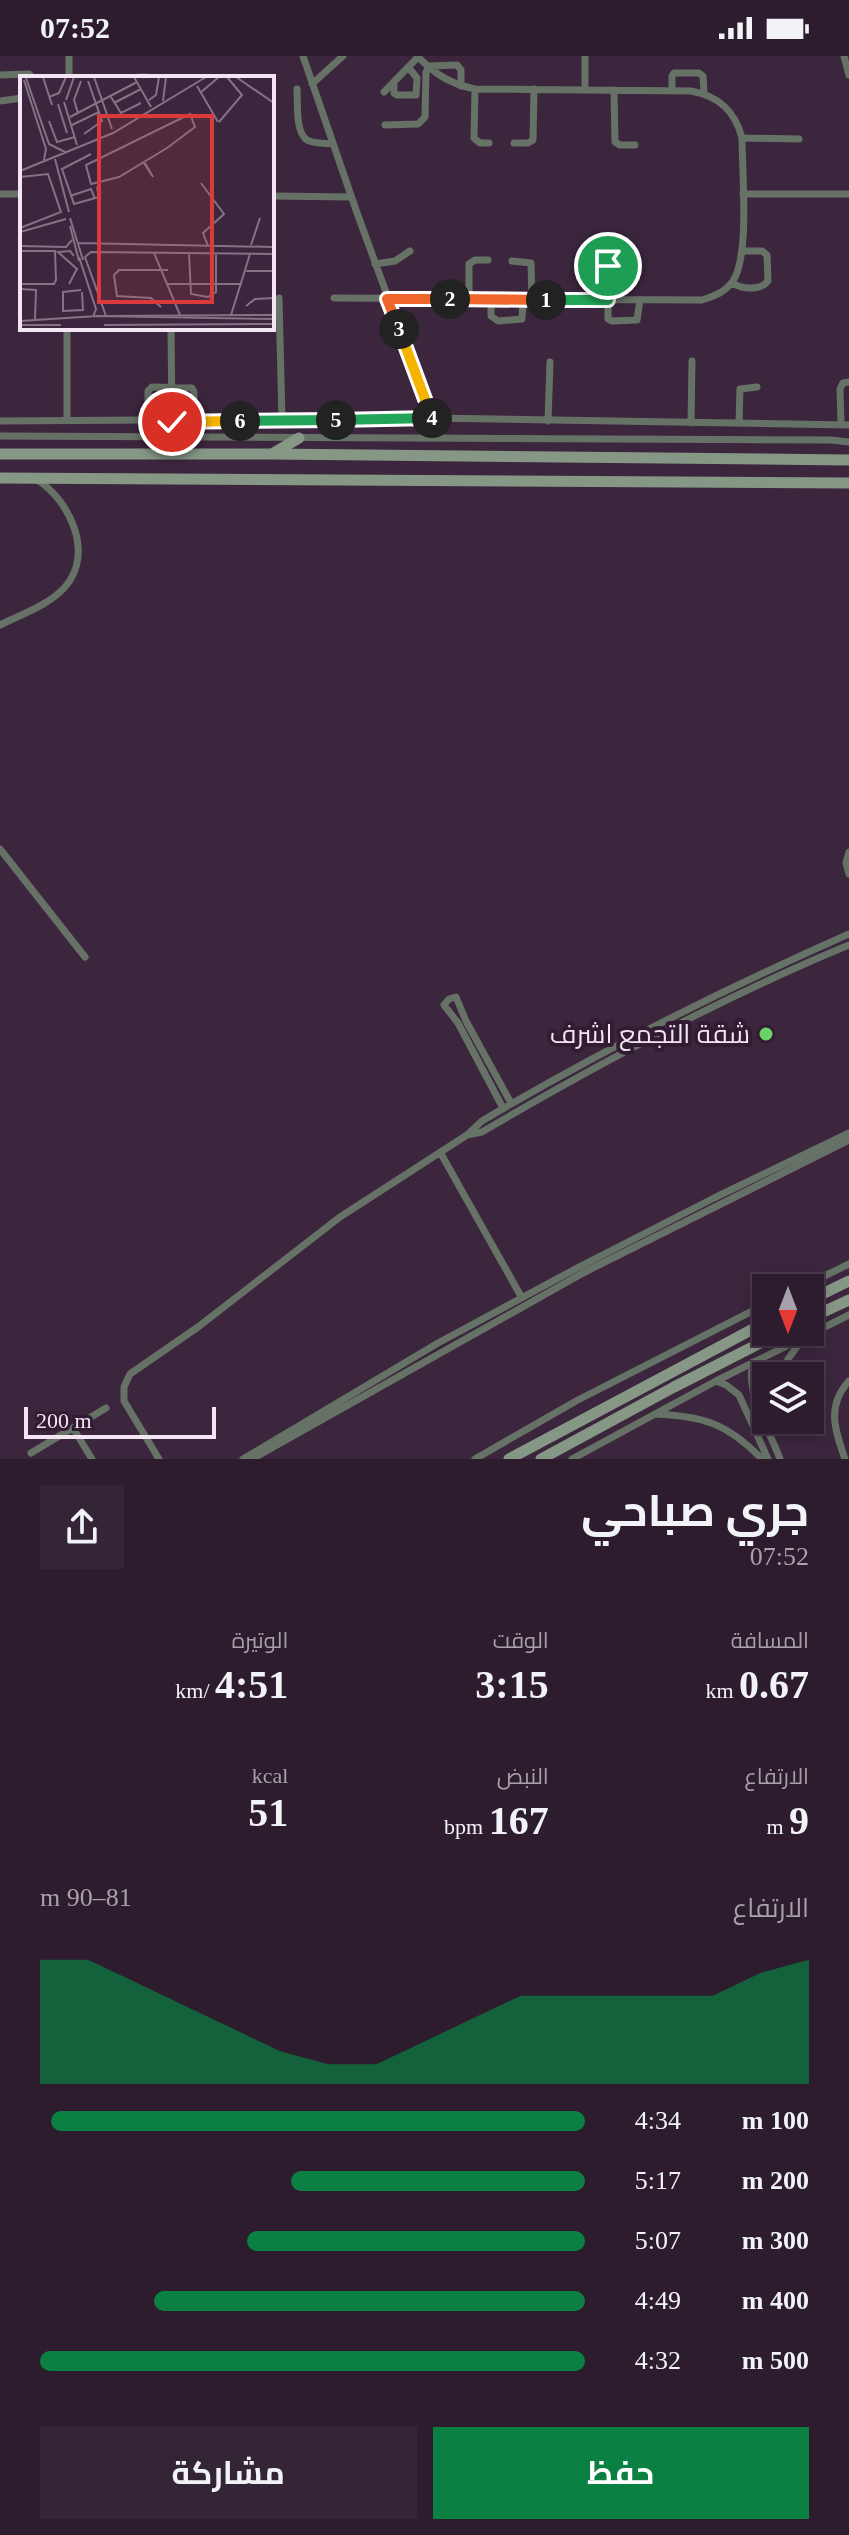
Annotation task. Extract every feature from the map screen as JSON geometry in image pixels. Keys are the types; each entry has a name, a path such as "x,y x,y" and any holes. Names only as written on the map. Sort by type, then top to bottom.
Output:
{"street":[{"path":"303,56 387,299 432,418 439,426 441,438"},
{"path":"312,84 343,56"},
{"path":"334,298 702,300 715,296 732,283 738,273 742,251 742,138 738,123 719,100 704,93 672,91 475,89 444,79 418,56 384,92"},
{"path":"585,56 585,90"},
{"path":"844,56 849,75"},
{"path":"385,125 422,122 429,67 457,65 461,70 461,86"},
{"path":"394,82 394,93 397,95 416,95 417,78 409,68"},
{"path":"672,91 674,73 699,73 703,76 704,93"},
{"path":"0,75 31,76"},
{"path":"297,89 300,129 304,137 311,142 333,144"},
{"path":"475,89 474,138 480,143 489,143"},
{"path":"514,143 533,140 534,89"},
{"path":"614,90 615,142 635,145"},
{"path":"0,101 20,98"},
{"path":"742,138 799,139"},
{"path":"743,194 849,194"},
{"path":"274,196 351,197"},
{"path":"375,264 395,261 410,251"},
{"path":"732,283 745,288 760,287 768,281 767,255 762,251 742,251"},
{"path":"469,299 469,264 475,260 488,260"},
{"path":"491,299 491,316 498,321 522,319 531,263 512,261"},
{"path":"629,261 609,264 607,315 610,320 633,322 638,319 640,300"},
{"path":"279,298 282,420"},
{"path":"171,330 172,422"},
{"path":"67,332 67,421"},
{"path":"691,423 692,361"},
{"path":"548,421 550,362"},
{"path":"0,421 432,418 845,424 840,389 842,384 849,382"},
{"path":"739,423 740,389 757,387"},
{"path":"148,410 149,389 172,388 193,389 194,410"},
{"path":"431,438 432,418"},
{"path":"0,436 849,442"},
{"path":"272,454 299,438"},
{"path":"0,454 849,460"},
{"path":"0,478 849,483"},
{"path":"0,625 55,596 68,583 76,565 76,537 67,510 54,492 34,478"},
{"path":"0,849 85,957"},
{"path":"849,852 846,863 849,874"},
{"path":"159,1459 124,1401 124,1387 130,1374 198,1327 340,1217 511,1103 551,1080 849,934"},
{"path":"830,943 834,952"},
{"path":"467,1135 482,1132 675,1019 849,945"},
{"path":"503,1108 455,1018 444,1005 449,999 456,997 511,1103"},
{"path":"551,1080 556,1088"},
{"path":"252,1459 440,1346 849,1133"},
{"path":"658,1230 849,1140"},
{"path":"440,1152 522,1298"},
{"path":"824,1276 849,1264"},
{"path":"243,1459 522,1298 581,1270"},
{"path":"824,1293 849,1281"},
{"path":"824,1312 849,1300"},
{"path":"475,1459 576,1401 752,1311"},
{"path":"824,1326 849,1315"},
{"path":"511,1458 531,1453 752,1330"},
{"path":"541,1459 755,1346"},
{"path":"753,1362 784,1346"},
{"path":"572,1459 752,1363"},
{"path":"752,1365 752,1388"},
{"path":"716,1381 739,1395 765,1459"},
{"path":"845,1459 835,1433 833,1417 836,1401 849,1381"},
{"path":"31,1453 106,1408"},
{"path":"653,1414 690,1416 713,1423 735,1434 765,1459"},
{"path":"600,1426 607,1439"},
{"path":"73,1428 92,1459"},
{"path":"771,1434 780,1459"}],"place":[{"name":"شقة التجمع اشرف","path":"766,1034"}],"route":[{"path":"172,422 432,418 387,299 608,300 608,266"}]}
